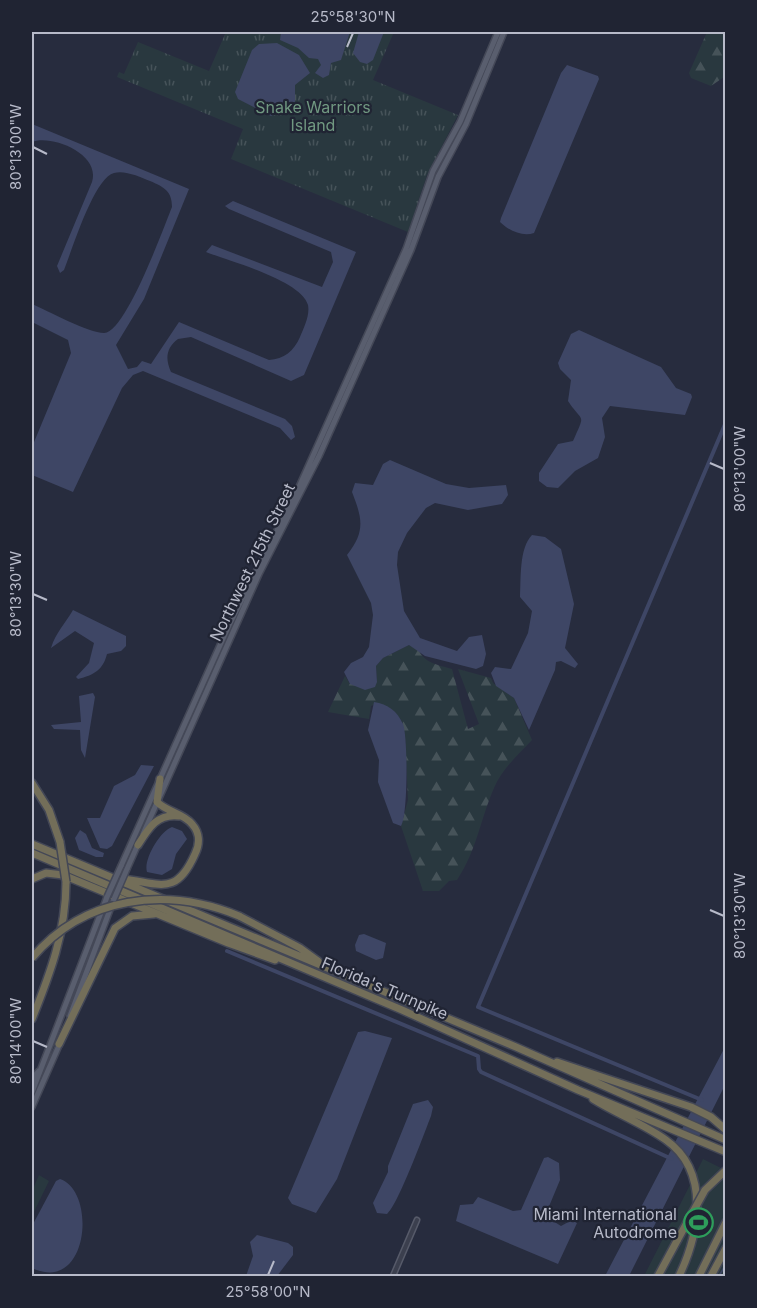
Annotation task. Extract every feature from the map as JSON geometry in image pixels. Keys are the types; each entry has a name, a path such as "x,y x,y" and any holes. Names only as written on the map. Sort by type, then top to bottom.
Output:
{"highway":[{"path":"114,879 160,885 172,883 182,877 190,866 199,840 192,824 157,802 160,778"},
{"path":"32,783 50,810 60,842 66,882 64,921 59,942 32,1019"},
{"path":"138,845 157,820 169,815 181,816"},
{"name":"Florida's Turnpike","path":"32,844 516,1047 726,1140"},
{"name":"Florida's Turnpike","path":"32,853 726,1152"},
{"path":"32,879 46,873 59,874 258,955 303,968"},
{"path":"32,958 73,922 118,904 146,899 176,899 214,906 239,916 300,948 327,968"},
{"path":"59,1044 115,928 135,914 160,915"},
{"path":"516,1047 691,1107 711,1117 726,1130"},
{"path":"578,1090 670,1143 688,1167 697,1197 696,1231 679,1276"},
{"path":"658,1276 705,1190 726,1170"},
{"path":"699,1276 726,1222"},
{"path":"711,1276 726,1248"}],"main road":[{"name":"Northwest 215th Street","path":"32,1092 107,897 230,623 303,478 406,249 433,171 460,122 498,32"},
{"name":"Northwest 215th Street","path":"32,1107 127,869 259,574 320,456 411,250 438,177 466,124 504,32"},
{"path":"32,1079 42,1068"}],"street":[{"path":"393,1276 417,1220"}],"green space":[{"name":"Snake Warriors Island","path":"226,32 394,32 373,80 458,115 427,175 408,232 231,159 243,129 117,77 119,72 124,74 138,42 209,71"},
{"path":"707,32 725,32 724,77 711,86 691,78 689,73"},
{"path":"409,645 418,649 428,660 452,669 468,729 479,724 458,669 491,678 493,683 514,698 532,740 497,781 464,869 457,880 449,881 439,891 423,891 401,826 408,800 405,735 402,722 395,712 378,703 371,706 369,719 328,712 345,676 350,684 377,682 376,666 383,658"},
{"name":"Miami International Autodrome","path":"703,1159 725,1170 725,1276 644,1276"},
{"path":"39,1175 49,1181 32,1216 32,1191"}],"water":[{"path":"281,32 350,32 341,60 331,63 329,75 323,78 315,73 321,65 318,59 309,58 298,48 280,40"},
{"path":"359,32 384,32 373,60 367,64 360,62 353,53"},
{"path":"277,43 299,55 310,73 295,85 295,102 283,103 276,114 271,116 238,99 235,92 252,50 259,44"},
{"path":"567,65 598,76 599,79 534,233 516,232 500,222 501,218 561,73"},
{"path":"32,124 189,189 144,299 116,345 128,369 137,367 142,361 151,364 179,322 269,360 284,356 298,342 308,313 308,305 303,296 292,287 263,272 206,252 212,245 322,287 333,262 331,252 225,206 233,201 356,252 304,375 291,381 191,337 178,339 169,350 167,358 171,372 285,419 292,426 295,437 291,440 280,428 143,371 133,375 122,388 73,492 32,475 32,447 71,353 68,340 32,322 32,304 97,332 104,333 113,329 133,299 143,278 172,202 166,190 146,179 123,172 114,173 106,178 92,201 64,270 60,273 57,266 92,182 93,172 89,162 82,154 72,148 50,141 32,142"},
{"path":"579,330 661,367 676,388 691,394 692,397 685,415 610,406 602,418 605,437 598,458 575,471 558,488 547,487 539,481 539,473 558,444 573,441 581,421 580,416 568,401 571,380 560,369 558,363 571,334"},
{"path":"390,460 446,484 469,488 506,485 508,495 502,504 468,510 435,503 426,508 407,533 398,552 397,565 404,611 420,638 457,651 469,637 482,635 486,654 483,666 476,669 425,656 409,645 383,658 376,666 375,687 365,690 350,684 344,672 351,663 363,657 369,647 373,615 371,603 347,555 360,531 360,517 352,492 355,483 373,485 383,464"},
{"path":"532,535 545,537 561,549 574,604 565,648 578,664 575,668 561,661 556,662 555,670 529,730 514,698 496,686 491,673 495,667 511,669 528,633 532,611 520,597 523,556"},
{"path":"73,610 126,636 126,646 121,651 107,654 97,671 78,679 76,677 89,663 94,643 75,631 51,648"},
{"path":"93,693 95,697 85,758 81,750 80,730 54,729 51,725 81,722 79,696"},
{"path":"374,702 384,704 395,712 405,731 406,793 401,826 393,823 378,782 379,760 368,730"},
{"path":"141,765 154,766 112,846 107,849 100,848 87,818 100,818 114,786 135,775"},
{"path":"172,827 182,831 187,839 176,854 172,869 162,875 147,872 146,867 154,846 162,834"},
{"path":"80,830 86,834 92,848 104,853 103,857 96,857 79,850 75,838"},
{"path":"364,934 386,943 383,958 376,960 356,951 355,945 359,935"},
{"path":"365,1031 392,1038 337,1179 316,1213 292,1204 288,1198 358,1032"},
{"path":"725,1047 725,1085 629,1276 605,1276"},
{"path":"428,1100 433,1107 431,1116 404,1184 387,1214 377,1213 373,1203 388,1172 388,1166 413,1104"},
{"path":"548,1157 559,1163 560,1180 545,1216 561,1226 572,1220 577,1223 558,1264 456,1221 460,1205 473,1204 478,1197 513,1211 521,1210 544,1158"},
{"path":"60,1179 72,1187 79,1202 82,1220 81,1238 76,1255 66,1267 51,1272 32,1268 32,1226 56,1181"},
{"path":"257,1235 288,1243 293,1247 293,1255 277,1276 246,1276 253,1256 250,1242"}],"waterway":[{"path":"702,1100 478,1007 726,422"},
{"path":"227,951 478,1056 481,1072 672,1159"},
{"path":"719,1276 726,1264"}],"place":[{"name":"Miami International Autodrome","path":"698,1223"}]}
